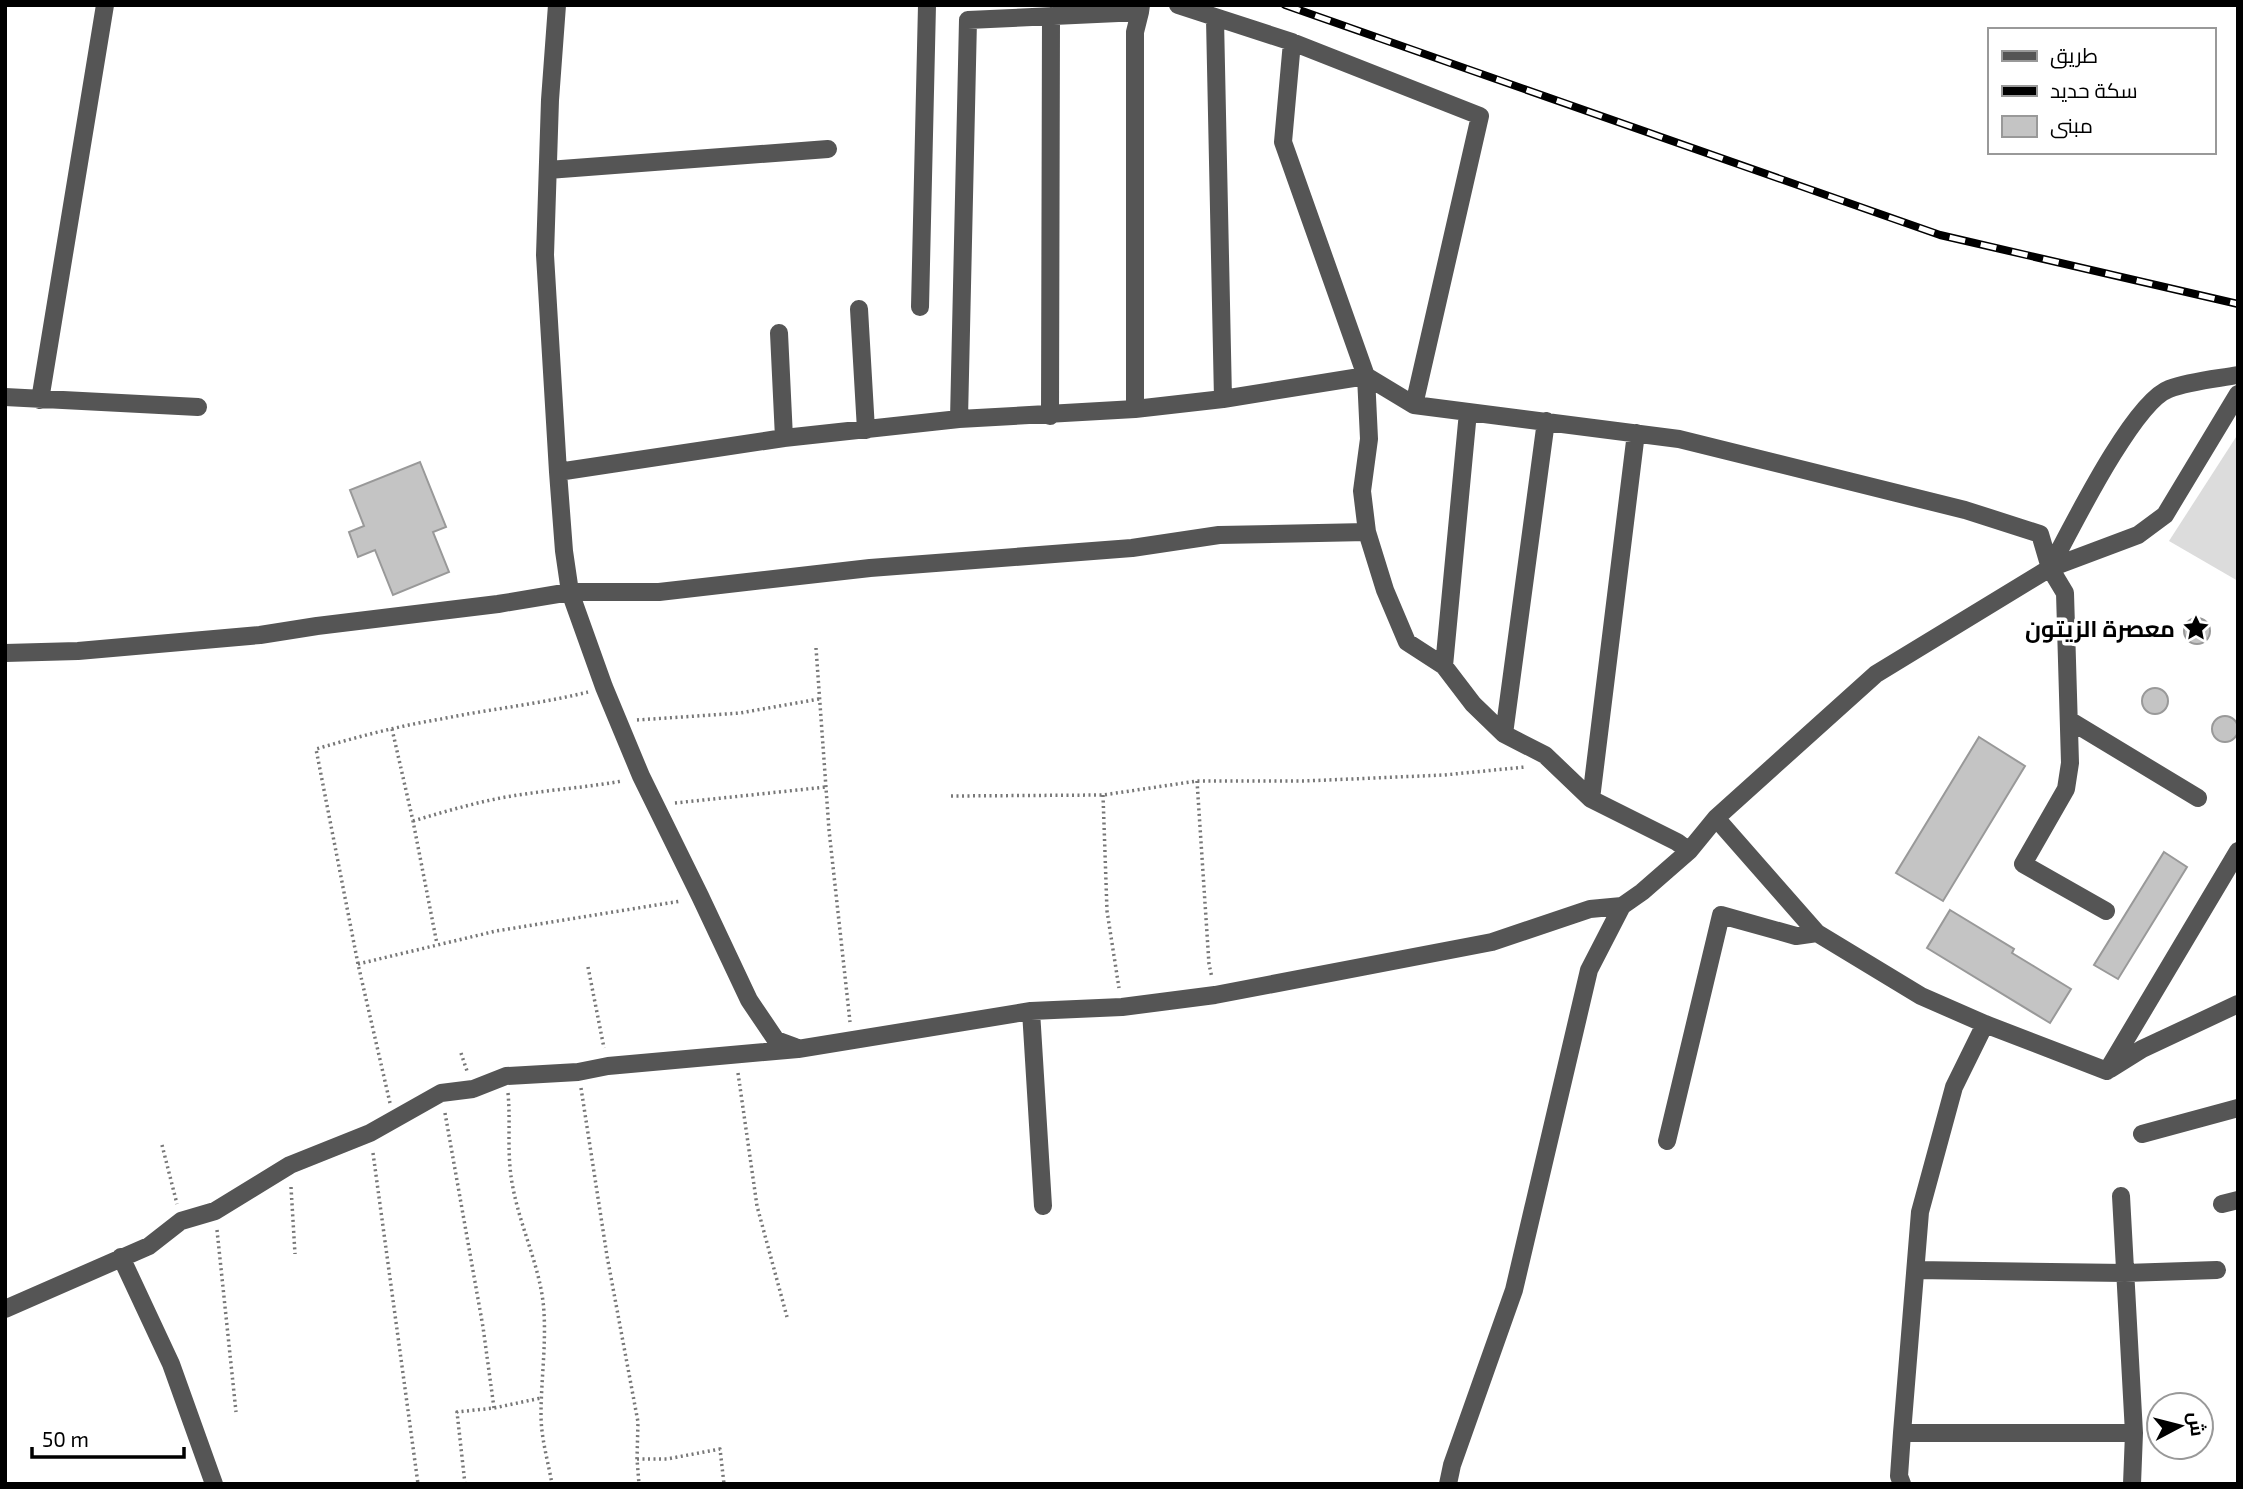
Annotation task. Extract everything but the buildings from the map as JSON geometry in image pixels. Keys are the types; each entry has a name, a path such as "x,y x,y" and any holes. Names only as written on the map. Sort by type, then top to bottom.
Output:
{"street":[{"path":"40,400 105,5"},
{"path":"557,5 550,100 545,255 558,472 570,592 604,687 641,776 748,1000 776,1040 798,1049"},
{"path":"920,307 927,5"},
{"path":"1178,5 1214,19 1292,42 1480,116 1414,405"},
{"path":"959,419 968,20 1141,8 1135,32 1135,409"},
{"path":"1050,416 1051,16"},
{"path":"1214,19 1223,399"},
{"path":"1292,42 1283,142 1366,376 1369,439 1362,491 1367,532 1385,590 1407,642 1444,666 1473,704 1504,734 1545,755 1591,799 1689,851"},
{"path":"548,170 828,149"},
{"path":"859,309 866,430"},
{"path":"779,333 784,438"},
{"path":"2050,568 2112,455 2144,409 2166,389 2238,375"},
{"path":"558,472 784,438 959,419 1050,416 1135,409 1223,399 1366,376 1414,405 1679,439 1952,507 2040,534 2050,568 2065,593 2070,763 2066,789 2023,864 2106,911"},
{"path":"5,1309 149,1246 181,1221 215,1211 290,1165 370,1133 441,1093 473,1089 506,1076 579,1072 608,1066 798,1049 852,1038 1031,1011 1122,1007 1215,995 1492,942 1590,909 1622,905 1642,892 1689,851 1716,818 1876,674 2050,568 2138,535 2165,515 2238,394"},
{"path":"5,397 198,407"},
{"path":"1444,666 1468,412"},
{"path":"1504,734 1546,421"},
{"path":"1591,799 1636,433"},
{"path":"5,653 78,651 260,635 570,592 659,592 870,568 1132,548 1219,535 1367,532"},
{"path":"2069,720 2198,798"},
{"path":"1716,818 1818,933 1922,996 1985,1024 2107,1071"},
{"path":"2107,1071 2238,851"},
{"path":"1448,1484 1452,1465 1514,1290 1588,970 1622,905"},
{"path":"1667,1141 1721,915 1796,936 1818,933"},
{"path":"2107,1071 2142,1049 2238,1004"},
{"path":"1031,1011 1043,1206"},
{"path":"1902,1484 1899,1476 1920,1212 1954,1087 1985,1024"},
{"path":"2142,1134 2238,1108"},
{"path":"2120,1196 2134,1433 2132,1484"},
{"path":"121,1257 172,1364 214,1484"},
{"path":"1916,1270 2125,1273 2217,1270"},
{"path":"1902,1433 2134,1433"}],"path":[{"path":"816,648 826,788 852,1038"},
{"path":"394,1120 358,964 316,749 392,729 558,699 604,687"},
{"path":"618,723 740,713 819,699"},
{"path":"392,729 437,944"},
{"path":"951,796 1103,795 1197,781 1444,775 1521,768 1545,755"},
{"path":"413,821 463,806 512,796 596,786 641,776"},
{"path":"1197,781 1209,964 1215,995"},
{"path":"656,809 668,804 826,788"},
{"path":"1103,795 1107,911 1122,1007"},
{"path":"358,964 496,931 700,896"},
{"path":"588,967 608,1066"},
{"path":"737,1053 741,1103 757,1206 788,1317"},
{"path":"579,1072 607,1256 638,1422 639,1484"},
{"path":"506,1076 510,1120 508,1164 521,1222 542,1293 544,1314 541,1419 551,1484"},
{"path":"441,1093 483,1327 494,1408"},
{"path":"370,1133 418,1484"},
{"path":"162,1145 181,1221"},
{"path":"290,1165 295,1254"},
{"path":"215,1211 236,1412"},
{"path":"465,1484 457,1412 494,1408 541,1398"},
{"path":"637,1459 667,1459 720,1450 724,1484"}],"shaded area":[{"path":"2238,434 2238,581 2169,541"}],"railway":[{"path":"1285,5 1940,235 2238,304"}],"place":[{"name":"معصرة الزيتون","path":"2196,628"}]}
